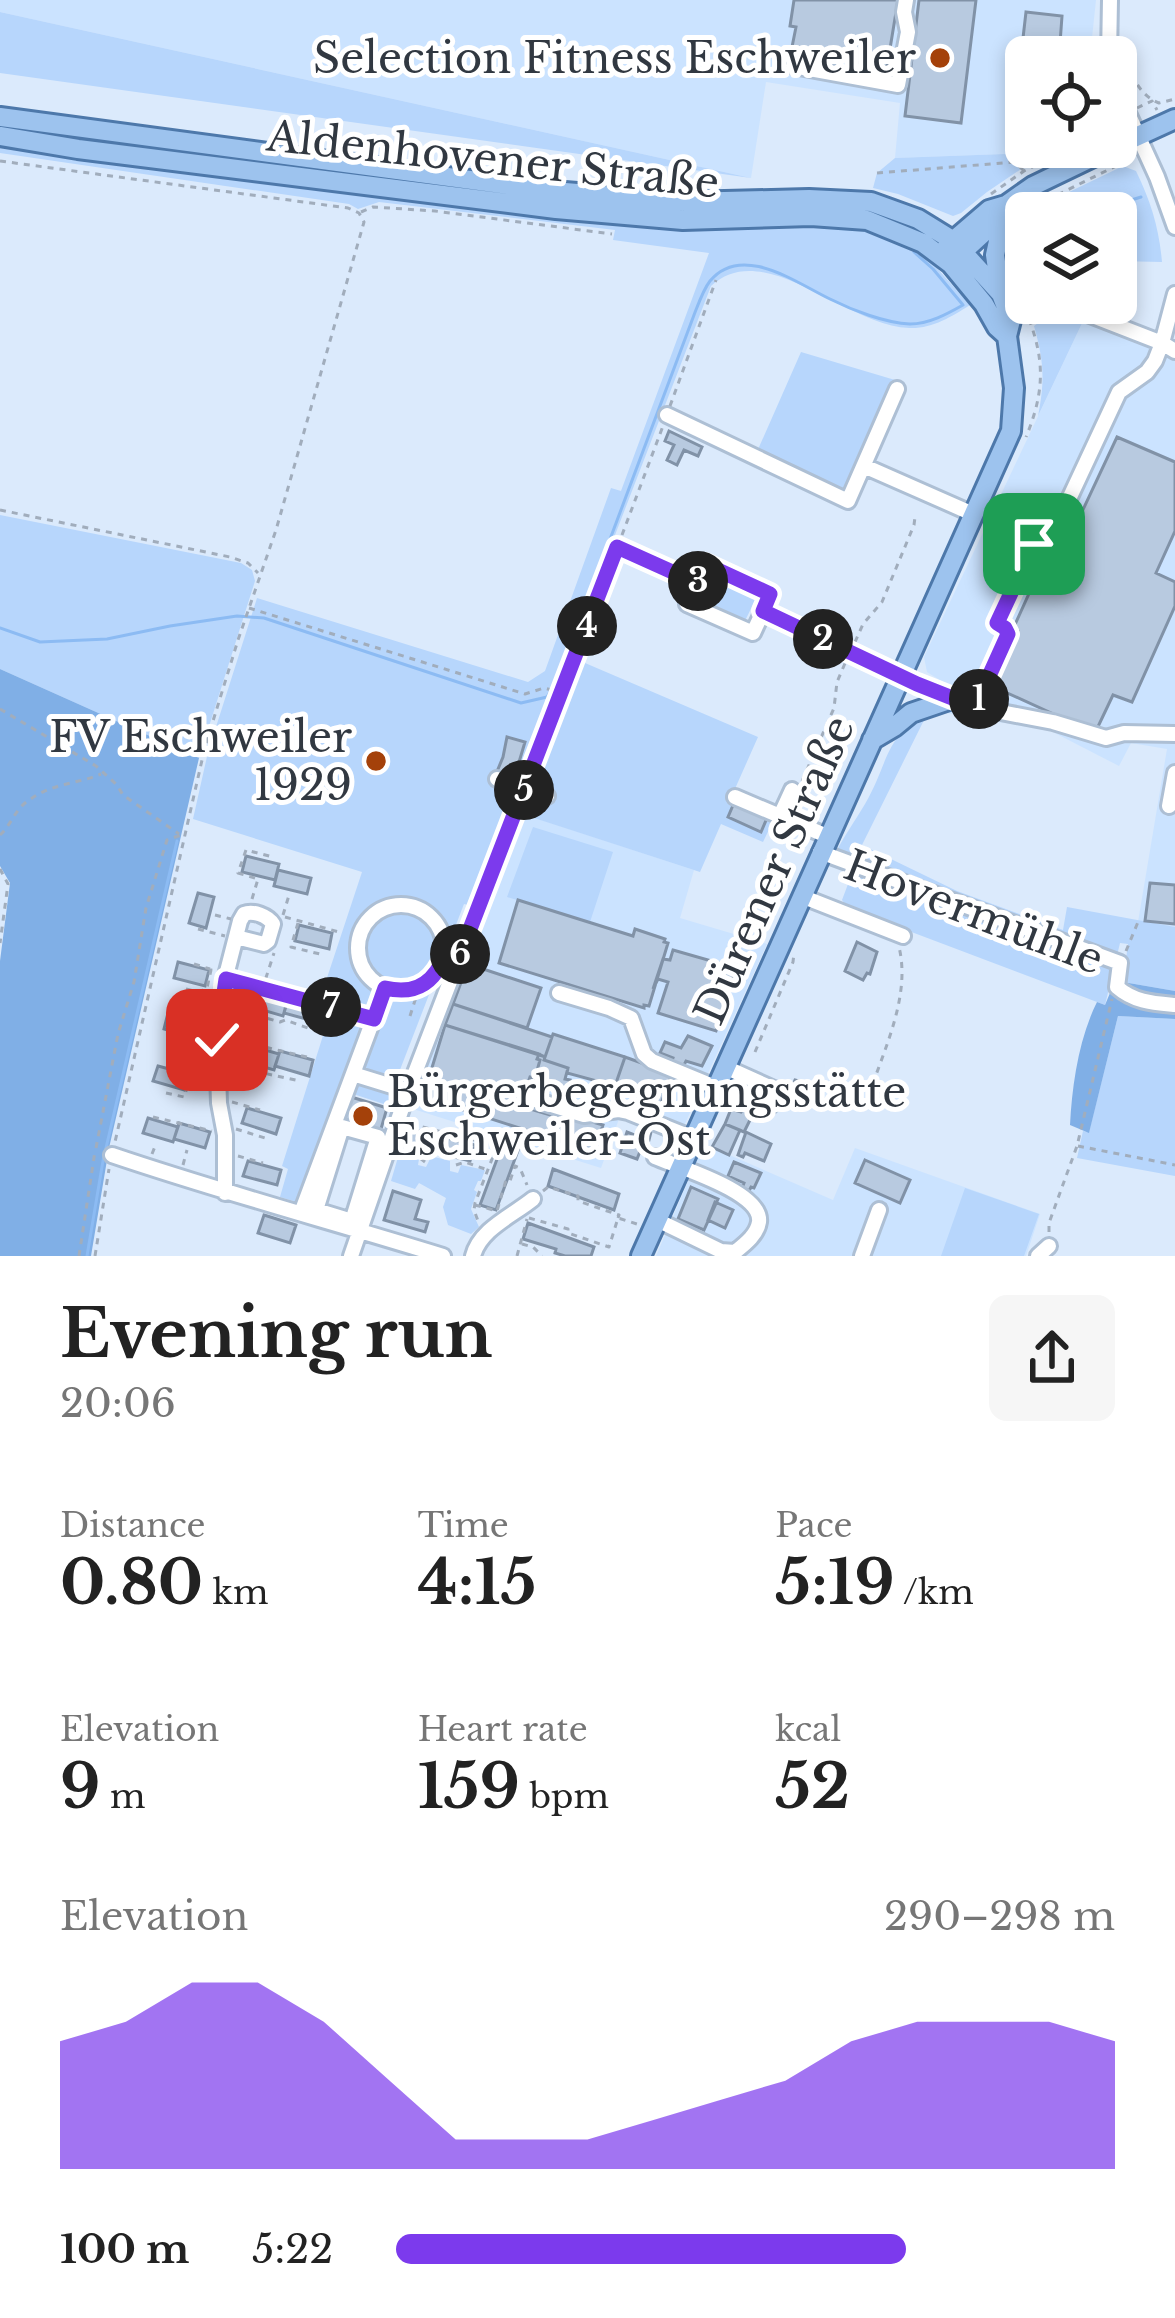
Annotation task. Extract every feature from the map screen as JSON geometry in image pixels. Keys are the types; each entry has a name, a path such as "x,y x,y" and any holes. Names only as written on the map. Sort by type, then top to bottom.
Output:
{"main road":[{"name":"Aldenhovener Straße","path":"0,117 553,191 685,202 871,202 918,219 952,252 1007,336"},
{"path":"1138,135 1175,119"},
{"name":"Aldenhovener Straße","path":"0,136 556,209 683,220 811,216 867,220 952,252"},
{"path":"1001,294 952,252 998,200 1078,168"},
{"name":"Dürener Straße","path":"641,1256 1011,431 1010,320 994,260 998,200"},
{"path":"872,740 911,713 952,699"}],"street":[{"path":"793,66 898,85 908,32 906,0"},
{"path":"1108,36 1110,0"},
{"path":"1138,135 1175,227"},
{"path":"975,707 1008,634 997,623 1034,544 1048,544 1119,392 1148,372 1169,347 1175,295"},
{"path":"1112,324 1169,347"},
{"path":"667,415 848,501 897,389"},
{"path":"864,466 974,514"},
{"path":"617,547 697,583"},
{"path":"705,564 770,594 763,611 753,633 687,604 705,564"},
{"path":"763,611 975,707 1106,738 1175,734"},
{"path":"1169,806 1175,773"},
{"path":"496,779 548,796"},
{"path":"352,1256 448,966 477,909 524,789"},
{"path":"780,816 792,790"},
{"name":"Hovermühle","path":"735,797 780,816 824,844 1120,963 1118,987 1143,1002 1175,1005"},
{"path":"801,896 899,934"},
{"path":"409,906 423,911 441,932 448,966 419,988 400,992 385,988 363,967 359,938 377,913 409,906"},
{"path":"225,1193 217,1048 221,974 242,918 249,912 277,919 264,944 236,938"},
{"path":"339,932 359,938"},
{"path":"385,988 353,1074 316,1210 352,1221 389,1148"},
{"path":"559,994 626,1015 635,1023 648,1058 766,1108 773,1100 774,1089 725,1067"},
{"path":"353,1074 408,1091"},
{"path":"532,1099 584,1115 628,1112 693,1138"},
{"path":"301,1213 342,1127 378,1137 389,1148"},
{"path":"112,1155 443,1256"},
{"path":"655,1157 738,1192 756,1208 759,1221 751,1240 735,1252 655,1225"},
{"path":"473,1256 484,1234 522,1215 533,1199"},
{"path":"862,1256 879,1210"}],"path":[{"path":"1137,82 1145,96 1159,104 1175,100"},
{"path":"0,161 349,208 364,222 276,530 205,747 112,1155 95,1256"},
{"path":"877,173 1015,162 1024,171"},
{"path":"998,200 1030,168"},
{"path":"1057,192 1092,168"},
{"path":"359,213 373,206 612,233"},
{"path":"0,510 230,557 248,563 260,576"},
{"path":"524,789 625,527"},
{"path":"248,610 525,694 548,688 559,691"},
{"path":"0,709 103,772 123,795 183,836"},
{"path":"0,835 22,805 66,782 103,772"},
{"path":"79,1256 96,1148 146,908 167,840 183,836"},
{"path":"249,912 258,878 238,873 246,850 273,856"},
{"path":"0,869 8,884 0,943"},
{"path":"290,892 277,919 339,932"},
{"path":"298,921 291,946 324,955"},
{"path":"1120,963 1138,922"},
{"path":"198,929 236,938"},
{"path":"868,1095 898,1010 903,964 899,934"},
{"path":"755,1052 794,952"},
{"path":"194,964 253,988 374,1019"},
{"path":"186,988 199,992 221,974"},
{"path":"1044,1251 1049,1223 1077,1146 1108,1008 1118,987"},
{"path":"253,988 245,1012 308,1028 317,1026"},
{"path":"410,1016 419,988"},
{"path":"178,1040 311,1058"},
{"path":"217,1048 270,1076 300,1081"},
{"path":"176,1069 218,1081"},
{"path":"166,1093 184,1097 191,1073"},
{"path":"219,1099 260,1110"},
{"path":"153,1117 265,1138"},
{"path":"398,1120 482,1142 499,1142 474,1210 484,1234"},
{"path":"1077,1146 1175,1165"},
{"path":"389,1148 425,1162"},
{"path":"225,1153 263,1163"},
{"path":"456,1165 465,1162 487,1170"},
{"path":"476,1205 497,1211 515,1166 533,1199 548,1187 619,1215 609,1247 522,1215 517,1256"},
{"path":"618,1219 655,1225"},
{"path":"520,1244 542,1256"}],"shaded area":[{"path":"0,0 1096,0 1092,36 1005,36 1005,154 895,158 900,103 766,82 751,178 0,12"},
{"path":"0,12 751,178 0,73"},
{"path":"0,143 553,218 682,228 811,225 865,230 927,257 970,305 933,324 909,328 885,324 780,277 755,271 732,273 711,286 472,906 464,904 390,1106 350,1093 300,1203 280,1197 288,1169 282,1166 332,1007 319,1002 362,872 193,819 208,752 257,598 528,682 545,671 611,488 621,491 709,253 613,240 615,230 379,202 358,209 0,153"},
{"path":"1005,154 1005,168 1023,168 953,216 873,188 877,173 895,158"},
{"path":"1119,168 1136,171 1156,226 1162,262 1137,261 1137,192 1069,192"},
{"path":"1082,324 1102,324 1175,354 1175,927 1138,922 1167,749 1131,743 1119,766 1051,731 929,710 943,682 927,672 924,657"},
{"path":"1082,324 1038,416 1042,371 1034,326"},
{"path":"801,352 895,380 845,494 756,454"},
{"path":"0,515 241,563 252,570 255,581 199,758 0,669"},
{"path":"713,573 758,594 744,623 699,603"},
{"path":"578,660 758,737 734,791 778,811 763,842 721,824 700,872 531,817 545,785 536,771"},
{"path":"0,669 199,758 109,1148 91,1256 0,1256 0,961 10,883 0,866"},
{"path":"929,710 862,845 957,891 1063,930 1067,907 1175,927 1175,991 1123,982 1128,944 1120,943 1105,1005 848,908 842,900 856,863 835,854 895,742"},
{"path":"520,813 694,870 680,918 767,944 679,1137 619,1119 601,1168 410,1108"},
{"path":"533,827 613,852 590,922 507,897"},
{"path":"1123,982 1175,991 1175,1019 1118,1016 1089,1133 1070,1125 1078,1062 1097,1002 1105,1005"},
{"path":"1118,1016 1175,1019 1175,1176 1077,1158 1083,1131 1089,1132"},
{"path":"704,1144 833,1200 855,1148 1040,1214 1026,1256 656,1256"},
{"path":"401,1147 419,1159 418,1165 426,1167 430,1159 423,1154 450,1161 450,1171 458,1173 461,1165 485,1170 471,1209 479,1227 471,1234 448,1225 443,1207 446,1198 419,1183 415,1189 391,1181"},
{"path":"965,1188 1039,1214 1024,1256 941,1256"}],"building":[{"path":"794,0 898,0 887,67 791,52"},
{"name":"Selection Fitness Eschweiler","path":"919,0 976,0 961,123 905,116"},
{"path":"1026,12 1062,16 1061,36 1023,36"},
{"path":"669,431 702,447 698,456 684,450 677,465 667,460 674,445 665,441"},
{"path":"1117,437 1175,462 1175,531 1156,573 1175,582 1175,606 1132,702 1113,695 1095,733 992,686 1046,556 1059,561"},
{"path":"507,737 525,742 514,779 496,774"},
{"path":"734,803 767,818 761,832 728,817"},
{"path":"246,856 279,864 275,880 242,872"},
{"path":"278,870 311,878 307,894 274,886"},
{"path":"1150,883 1175,885 1175,924 1145,921"},
{"path":"198,893 214,897 206,928 189,923"},
{"path":"518,900 633,936 635,929 665,939 668,943 649,1006 499,963"},
{"path":"299,925 332,933 329,949 295,941"},
{"path":"857,942 877,952 863,980 845,971"},
{"path":"673,950 736,968 716,1031 658,1013 668,982 658,979 653,989 663,959 670,960"},
{"path":"178,962 209,970 205,986 174,978"},
{"path":"468,964 541,988 527,1028 453,1004"},
{"path":"254,990 288,1000 283,1016 249,1006"},
{"path":"288,997 322,1007 317,1022 284,1013"},
{"path":"453,1004 552,1037 545,1057 445,1025"},
{"path":"168,1013 199,1022 195,1038 164,1029"},
{"path":"445,1025 539,1054 535,1078 530,1077 520,1106 603,1125 594,1152 423,1097"},
{"path":"553,1034 625,1057 615,1086 567,1073 568,1068 544,1060"},
{"path":"688,1036 712,1046 702,1066 686,1061 683,1067 671,1064 673,1058 660,1053 665,1042 681,1048"},
{"path":"245,1044 279,1054 274,1070 240,1060"},
{"path":"280,1051 313,1060 309,1076 275,1066"},
{"path":"539,1054 568,1068 563,1106 555,1103 560,1086 535,1078"},
{"path":"625,1057 672,1074 657,1114 631,1104 635,1094 615,1086"},
{"path":"158,1066 188,1074 184,1090 153,1081"},
{"path":"795,1080 821,1087 816,1097 809,1094 801,1106 787,1099"},
{"name":"Bürgerbegegnungsstätte Eschweiler-Ost","path":"348,1096 387,1108 379,1136 340,1125"},
{"path":"247,1108 281,1118 276,1134 242,1123"},
{"path":"744,1108 754,1112 744,1132 725,1124 731,1109 741,1112"},
{"path":"148,1118 178,1127 173,1142 143,1133"},
{"path":"179,1123 210,1132 205,1148 174,1139"},
{"path":"725,1124 740,1130 729,1155 712,1147"},
{"path":"640,1128 651,1132 637,1159 620,1153 627,1132 637,1136"},
{"path":"411,1129 475,1145 470,1161 406,1145"},
{"path":"746,1132 771,1144 764,1161 738,1155"},
{"path":"503,1143 519,1148 496,1210 480,1205"},
{"path":"865,1160 910,1180 900,1203 855,1183"},
{"path":"248,1161 281,1170 277,1185 243,1176"},
{"path":"734,1162 761,1173 754,1188 742,1188 744,1183 728,1176"},
{"path":"553,1169 619,1194 614,1210 548,1186"},
{"path":"691,1187 718,1199 704,1230 678,1219"},
{"path":"393,1191 421,1200 415,1219 428,1222 425,1232 384,1220"},
{"path":"715,1202 733,1210 725,1228 708,1220"},
{"path":"264,1215 296,1225 290,1243 258,1233"},
{"path":"528,1223 594,1247 591,1256 565,1256 523,1239"}],"waterway":[{"path":"1137,198 1141,197"},
{"path":"0,628 40,642 107,639 237,616 264,618 521,703 547,697 710,281 723,270 754,266 858,311 900,323 917,324 963,305 914,252"},
{"path":"106,1148 177,841"},
{"path":"87,1256 104,1155"}],"place":[{"name":"Selection Fitness Eschweiler","path":"940,58"},
{"name":"FV Eschweiler 1929","path":"376,761"},
{"name":"Bürgerbegegnungsstätte Eschweiler-Ost","path":"363,1116"}],"route":[{"path":"217,1040 226,979 374,1019 385,988 410,991 430,981 441,964 455,968 617,547 697,583 705,564 770,594 763,611 975,707 1008,634 997,623 1034,544"}]}
